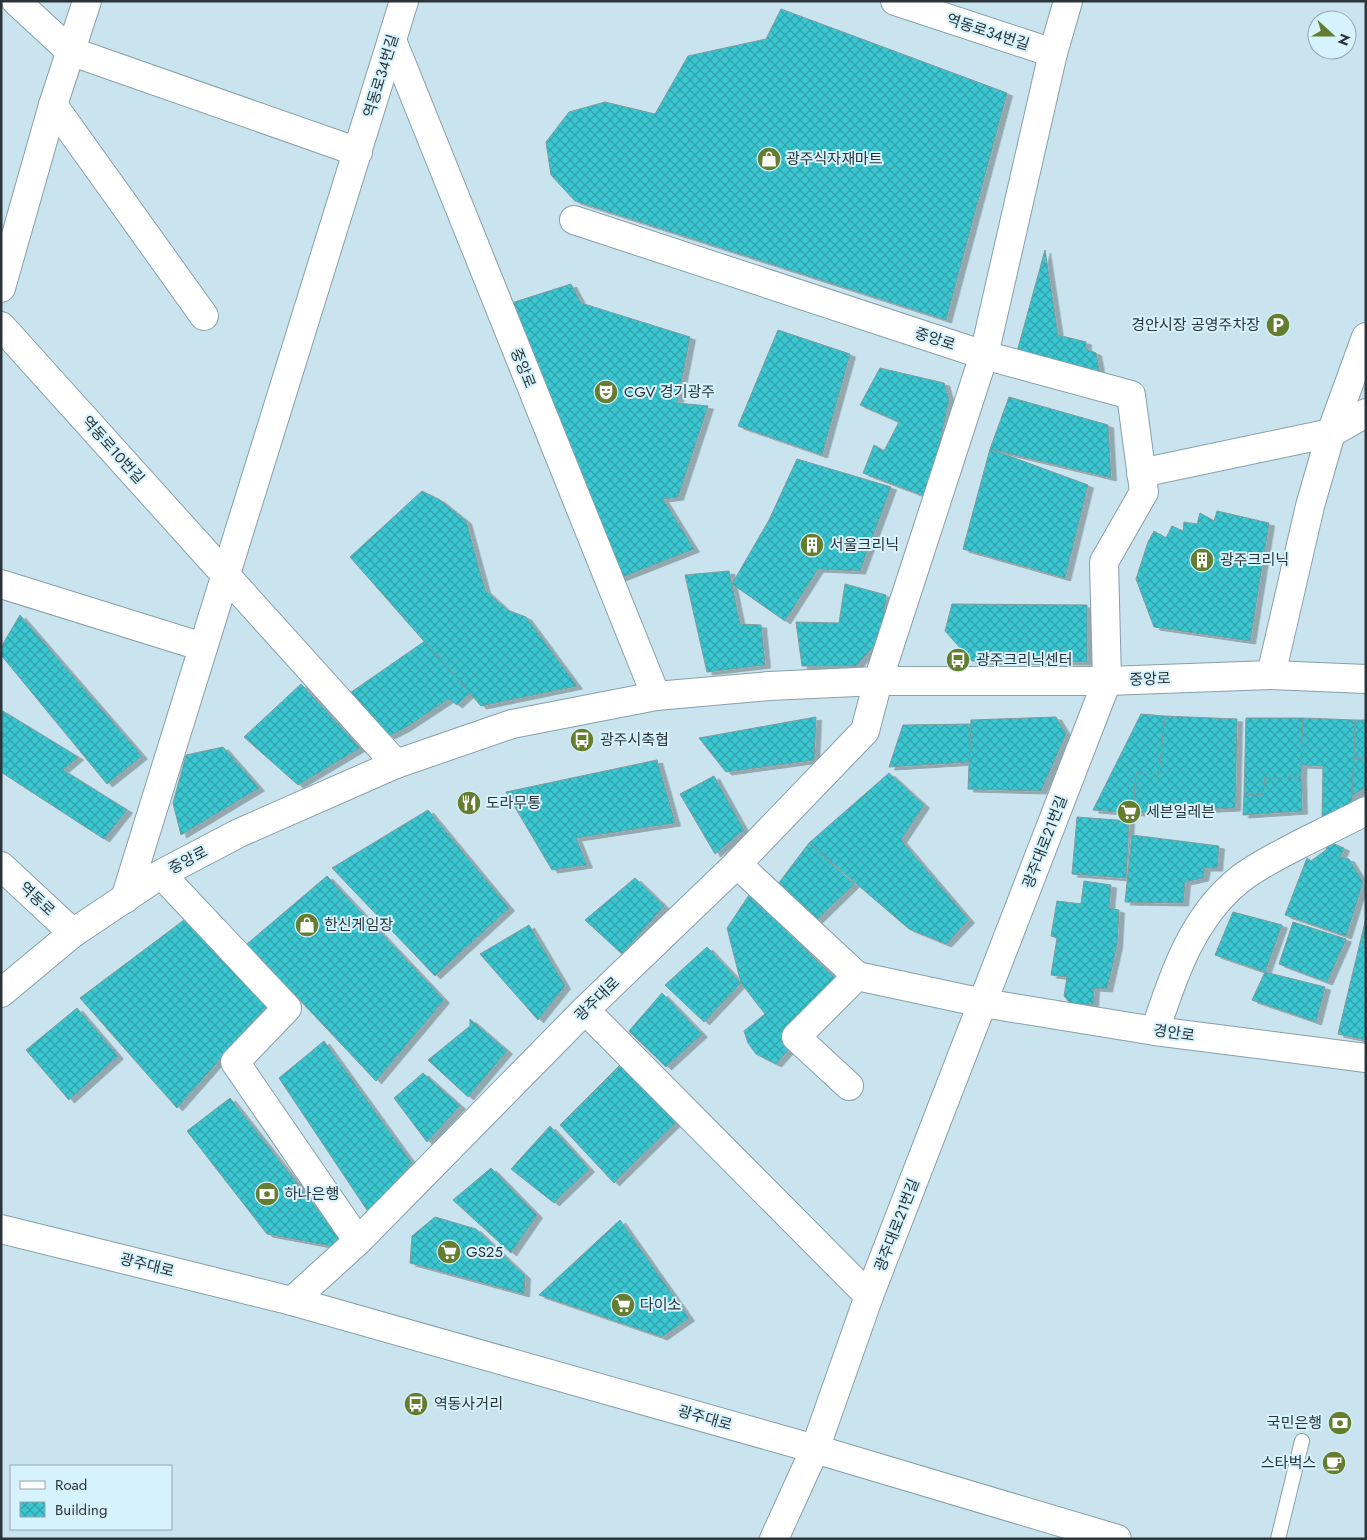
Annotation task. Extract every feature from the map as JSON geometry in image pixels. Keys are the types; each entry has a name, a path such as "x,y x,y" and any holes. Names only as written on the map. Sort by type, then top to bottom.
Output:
{"street":[{"path":"16,1 70,51 358,152"},
{"path":"1,288 53,105 88,1"},
{"name":"역동로34번길","path":"124,898 404,1"},
{"name":"역동로34번길","path":"895,1 1053,53"},
{"path":"878,681 984,355 1053,53 1068,1"},
{"name":"중앙로","path":"392,40 656,696"},
{"path":"53,105 204,316"},
{"name":"중앙로","path":"574,220 984,355 1131,395 1142,473"},
{"name":"역동로10번길","path":"1,326 226,575"},
{"path":"1271,675 1310,506 1330,433 1366,337"},
{"path":"1106,681 1104,562 1144,492 1142,473 1330,433 1366,413"},
{"path":"226,575 396,764"},
{"path":"1,584 203,647"},
{"name":"중앙로","path":"1,993 73,933 161,874 239,833 396,764 512,724 656,696 769,686 878,681 1106,681 1271,675 1366,679"},
{"name":"광주대로","path":"292,1301 358,1241 585,1010 737,864 865,731 878,681"},
{"name":"광주대로21번길","path":"774,1539 815,1450 869,1296 1106,681"},
{"path":"1155,1031 1172,980 1190,940 1212,909 1238,880 1270,860 1366,811"},
{"path":"737,864 857,976 983,1003"},
{"name":"역동로","path":"1,866 73,933"},
{"path":"161,874 287,1008 235,1062 358,1241"},
{"path":"849,1086 796,1037 857,976"},
{"name":"경안로","path":"983,1003 1155,1031 1366,1058"},
{"path":"585,1010 869,1296"},
{"name":"광주대로","path":"1,1229 292,1301 815,1450 1117,1539"}],"lane":[{"path":"1278,1539 1302,1441"}],"building":[{"name":"광주식자재마트","path":"781,9 1007,93 946,320 575,201 551,175 546,142 569,112 605,102 655,114 688,56 766,39"},
{"path":"1045,250 1058,335 1086,342 1086,349 1096,353 1101,380 1015,359"},
{"path":"571,284 581,303 690,337 677,403 708,406 678,497 663,499 694,549 605,584 499,307"},
{"path":"778,330 850,354 822,455 738,426"},
{"path":"880,368 944,383 949,400 935,463 924,496 863,473 874,445 884,451 899,422 860,405"},
{"path":"1009,397 1108,425 1111,478 990,449"},
{"path":"990,449 1088,485 1065,578 963,549"},
{"name":"서울크리닉","path":"797,459 891,487 860,571 818,569 785,621 732,584 769,520"},
{"path":"422,491 440,500 466,521 485,590 507,610 526,617 577,686 481,706 350,557"},
{"name":"광주크리닉","path":"1217,511 1269,523 1250,641 1154,627 1136,579 1148,542 1154,531 1166,538 1172,526 1183,531 1184,522 1197,524 1200,513 1214,521"},
{"path":"729,571 740,624 761,625 765,665 707,672 685,575"},
{"path":"845,584 886,595 882,637 856,666 802,666 796,622 839,623"},
{"path":"952,604 1087,605 1087,662 972,661 945,631"},
{"path":"20,615 142,756 107,784 1,655 1,647"},
{"path":"425,641 470,693 457,705 449,699 405,728 389,736 347,695"},
{"path":"301,684 360,748 298,785 244,737"},
{"path":"1,710 78,757 63,770 127,810 104,839 1,772"},
{"path":"1141,714 1165,716 1159,774 1136,773 1133,813 1093,810"},
{"path":"1165,716 1237,719 1235,808 1133,813 1136,773 1159,774"},
{"path":"816,717 814,760 726,772 699,738"},
{"path":"1056,717 1066,734 1041,791 968,789 971,720"},
{"path":"1246,718 1303,718 1301,777 1265,778 1263,794 1244,795"},
{"path":"1303,718 1355,720 1352,802 1322,820 1323,766 1301,765"},
{"path":"1355,720 1366,720 1366,758 1354,759"},
{"path":"971,724 969,762 889,767 903,725"},
{"path":"223,747 259,788 181,835 173,803 186,755"},
{"path":"1366,758 1366,787 1352,796 1354,759"},
{"path":"657,760 675,823 576,838 587,865 552,870 506,792"},
{"path":"889,773 924,805 901,840 969,920 946,944 909,929 809,843"},
{"path":"714,776 744,830 715,854 680,794"},
{"path":"1301,777 1302,811 1243,815 1244,795 1263,794 1265,778"},
{"path":"428,810 509,908 435,976 332,868"},
{"path":"1077,817 1129,821 1126,878 1072,874"},
{"path":"1132,835 1219,846 1217,868 1205,868 1203,878 1185,882 1183,903 1125,902"},
{"path":"1329,842 1344,848 1340,857 1349,859 1363,882 1346,936 1285,915 1307,858 1311,861 1326,850"},
{"path":"809,843 854,884 817,920 778,884"},
{"path":"327,876 444,1000 376,1081 247,944"},
{"path":"635,878 664,906 622,954 585,920"},
{"path":"1084,881 1111,885 1109,908 1119,910 1117,945 1107,989 1094,988 1093,1005 1070,1003 1064,996 1067,977 1051,975 1057,938 1051,936 1057,901 1081,904"},
{"path":"749,895 838,981 836,997 776,1064 756,1054 748,1043 744,1031 765,1014 741,983 727,928"},
{"path":"1233,912 1282,925 1265,972 1215,955"},
{"path":"188,917 268,1005 177,1108 80,998"},
{"path":"1366,918 1366,1040 1338,1034"},
{"path":"1293,922 1346,939 1327,982 1279,964"},
{"path":"529,925 565,986 538,1020 480,954"},
{"path":"707,947 741,983 704,1022 665,985"},
{"path":"1265,972 1325,987 1316,1022 1252,1000"},
{"path":"662,993 702,1034 666,1067 629,1031"},
{"path":"77,1008 118,1056 69,1100 26,1050"},
{"path":"470,1019 507,1051 468,1097 428,1060 470,1026"},
{"path":"324,1041 412,1163 369,1213 279,1078"},
{"path":"623,1062 677,1121 614,1183 560,1125"},
{"path":"423,1073 460,1106 427,1142 394,1098"},
{"path":"230,1098 339,1237 331,1246 267,1234 187,1131"},
{"path":"550,1126 589,1169 554,1203 511,1169"},
{"path":"491,1168 537,1215 511,1253 453,1200"},
{"path":"435,1217 476,1229 525,1276 524,1294 410,1263 412,1236"},
{"path":"620,1220 689,1318 662,1337 539,1295"}],"place":[{"name":"광주식자재마트","path":"769,159"},
{"name":"경안시장 공영주차장","path":"1278,325"},
{"name":"CGV 경기광주","path":"606,392"},
{"name":"서울크리닉","path":"812,545"},
{"name":"광주크리닉","path":"1202,560"},
{"name":"광주크리닉센터","path":"958,660"},
{"name":"광주시축협","path":"582,740"},
{"name":"도라무통","path":"469,803"},
{"name":"세븐일레븐","path":"1129,812"},
{"name":"한신게임장","path":"307,925"},
{"name":"하나은행","path":"267,1194"},
{"name":"GS25","path":"449,1252"},
{"name":"다이소","path":"623,1305"},
{"name":"역동사거리","path":"416,1404"},
{"name":"국민은행","path":"1340,1423"},
{"name":"스타벅스","path":"1334,1463"}]}
